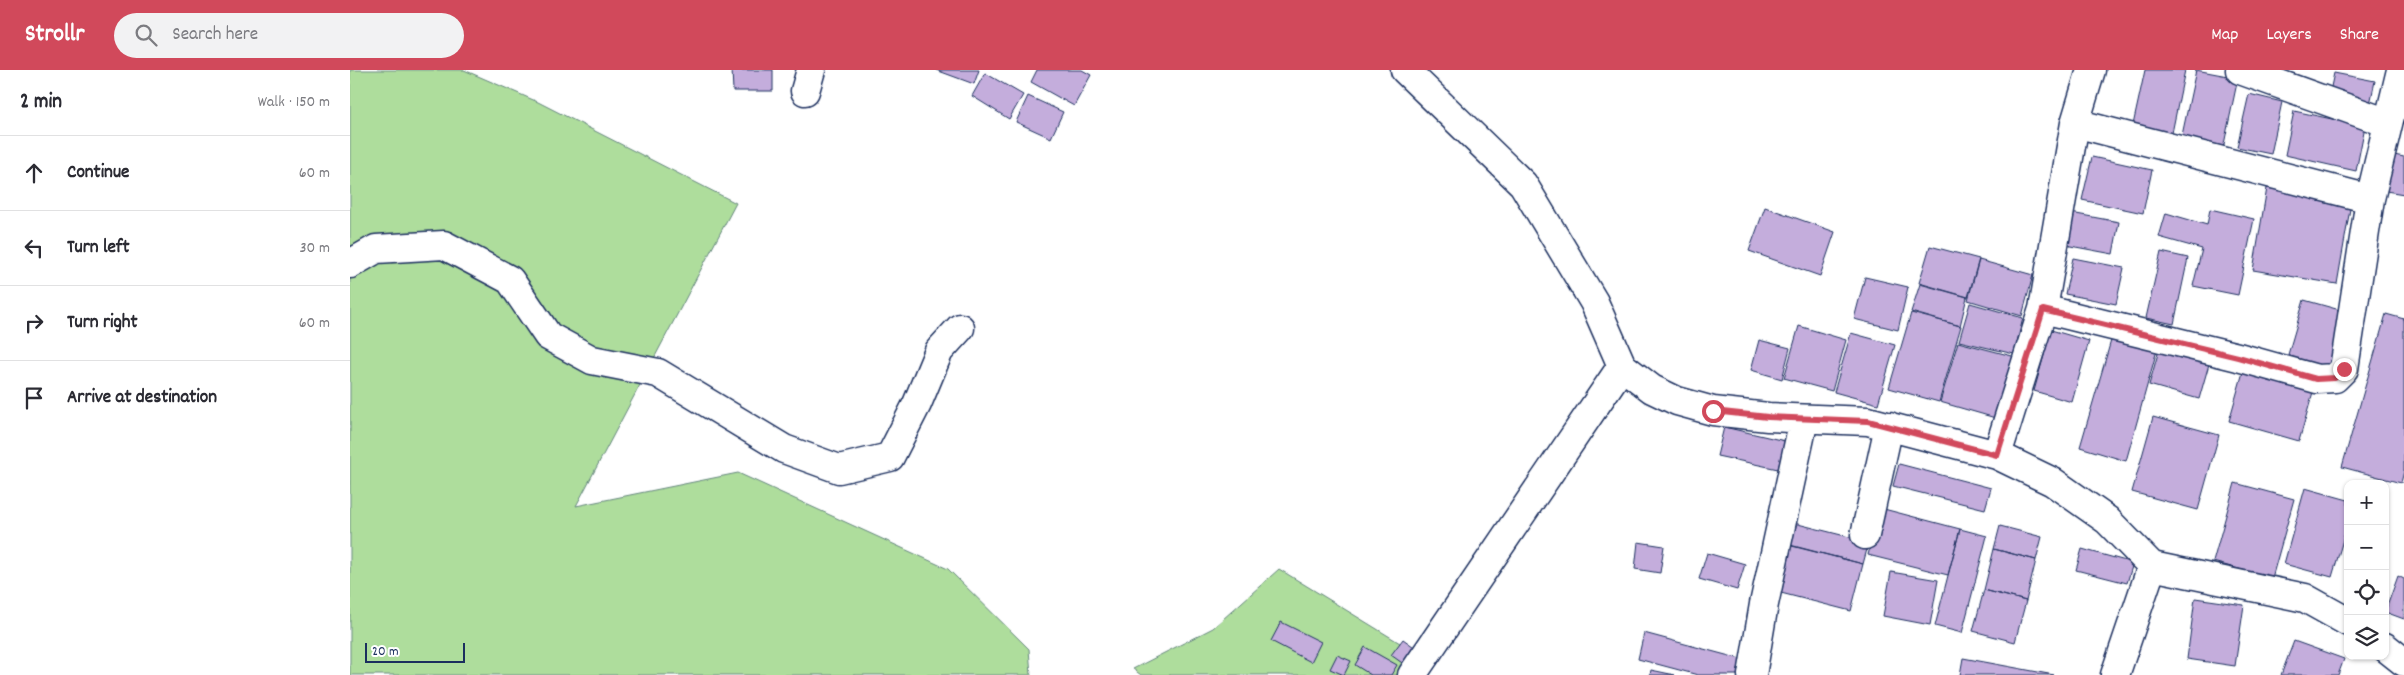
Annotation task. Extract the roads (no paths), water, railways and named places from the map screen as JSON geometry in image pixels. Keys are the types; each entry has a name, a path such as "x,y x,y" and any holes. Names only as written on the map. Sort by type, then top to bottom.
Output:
{"street":[{"path":"1405,70 1523,184 1594,302 1622,366 1652,390 1677,401 1713,411 1768,417 1868,421 1997,455 2052,482 2107,520 2152,566 2305,598 2344,620"},
{"path":"1997,455 2043,310 2074,123 2091,70"},
{"path":"2240,70 2388,123"},
{"path":"2043,310 2238,357 2316,379 2335,378 2344,369 2370,199 2401,70"},
{"path":"2074,123 2370,199"},
{"path":"350,264 376,249 444,245 510,280 548,336 592,360 658,373 784,449 839,469 890,457 918,404 939,351 960,328"},
{"path":"1412,675 1622,366"},
{"path":"1752,675 1764,604 1804,419"},
{"path":"1865,535 1889,426"},
{"path":"2115,675 2152,566"},
{"path":"2389,650 2404,662"}]}
